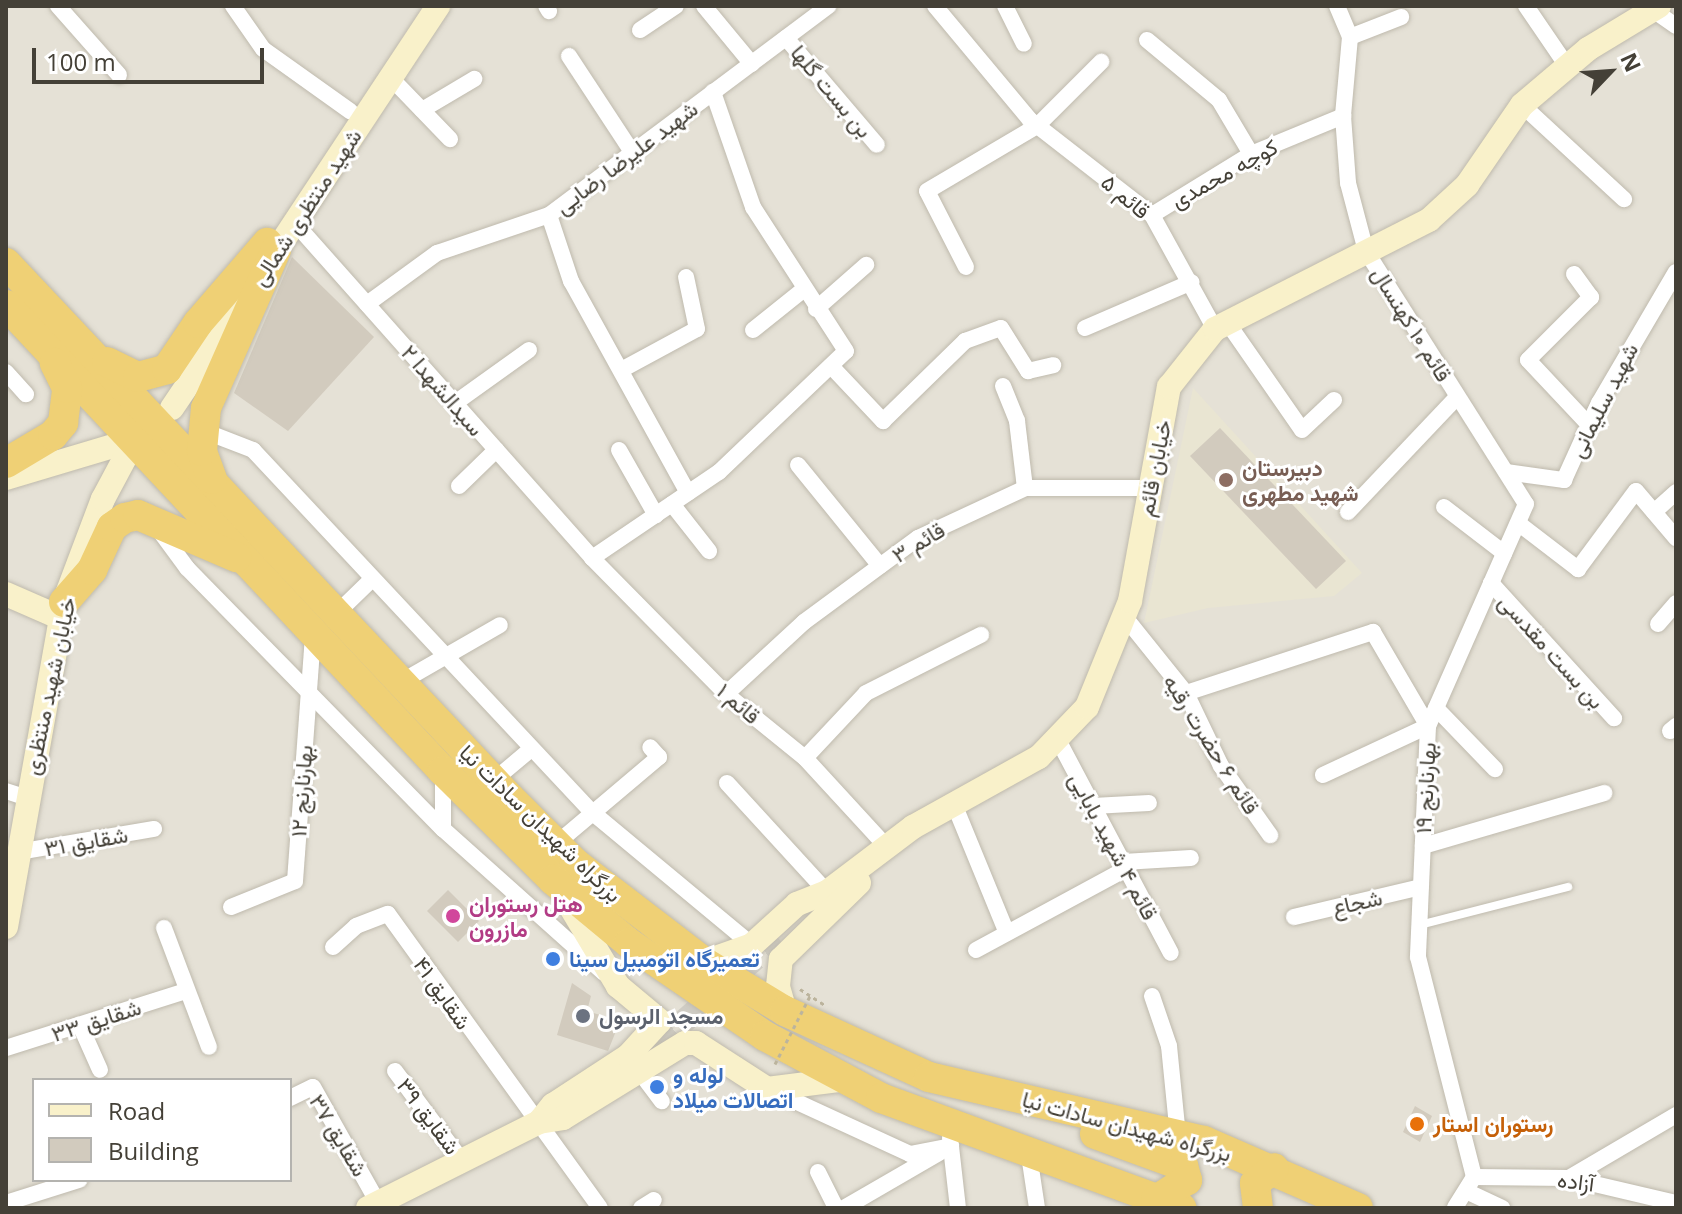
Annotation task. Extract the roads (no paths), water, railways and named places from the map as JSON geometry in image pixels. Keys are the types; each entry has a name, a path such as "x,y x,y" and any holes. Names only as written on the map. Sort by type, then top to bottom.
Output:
{"highway":[{"path":"92,354 138,377 167,369 198,323 272,247"},
{"path":"214,484 202,451 206,408 272,247"},
{"name":"بزرگراه شهیدان سادات نیا","path":"6,263 214,484 443,771 553,880 674,976 765,1036 950,1136 1029,1155 1169,1204"},
{"name":"بزرگراه شهیدان سادات نیا","path":"6,305 245,560 401,682 556,844 645,921 704,962 790,999 929,1077 1178,1136 1274,1168 1358,1208"},
{"path":"6,463 53,435 63,423 67,388 49,350"},
{"path":"62,610 92,570 112,527 138,515 245,560"},
{"path":"976,1087 1058,1123 1183,1166 1187,1180 1169,1204"},
{"path":"1258,1208 1255,1183 1274,1168"}],"main road":[{"name":"شهید منتظری شمالی","path":"167,404 272,247 350,111 420,6"},
{"name":"شهید منتظری شمالی","path":"272,247 294,222 438,6"},
{"name":"خیابان قائم","path":"704,962 752,945 797,904 827,892 886,846 1039,757 1087,707 1124,616 1169,387 1221,326 1429,220 1467,185 1522,105 1567,66 1656,8"},
{"name":"خیابان شهید منتظری","path":"6,927 18,852 16,794 62,610 122,450 70,461"},
{"path":"6,478 70,461 93,473 103,499"},
{"path":"6,594 62,610"},
{"path":"790,999 778,986 781,959 875,867 886,846"},
{"path":"553,880 618,986 660,1021 634,1063"},
{"path":"778,938 827,892"},
{"path":"375,1206 539,1122 553,1105 634,1063 673,1047 696,1043 767,1089 846,1079"}],"street":[{"path":"58,6 119,75"},
{"path":"233,6 263,49 350,111"},
{"path":"640,30 676,6"},
{"path":"704,6 752,64"},
{"name":"شهید علیرضا رضایی","path":"367,304 437,253 549,215 634,155 828,6"},
{"name":"قائم ۵","path":"935,6 1037,126 1152,215 1221,326 1302,430 1334,400"},
{"path":"1005,6 1024,44"},
{"path":"1337,6 1350,37 1401,17"},
{"path":"1526,6 1567,66"},
{"path":"1656,8 1676,26"},
{"name":"قائم ۱۰ کهنسال","path":"1350,37 1343,116 1348,183 1366,251 1457,397"},
{"name":"بن بست گلها","path":"786,38 877,145"},
{"path":"1147,40 1219,100 1251,154"},
{"path":"569,56 634,155"},
{"path":"966,267 927,191 1037,126 1101,62"},
{"path":"391,78 450,139"},
{"path":"422,110 474,79"},
{"path":"592,558 719,472 846,351 803,290 753,207 713,92"},
{"path":"1522,105 1624,199"},
{"name":"کوچه محمدی","path":"1152,215 1251,154 1343,116"},
{"path":"549,215 571,281 623,369 688,493"},
{"name":"سیدالشهدا ۲","path":"294,222 592,558"},
{"path":"816,309 866,265"},
{"name":"شهید سلیمانی","path":"1506,472 1564,480 1589,425 1676,272"},
{"path":"1574,274 1591,297 1528,360 1589,425"},
{"path":"623,369 697,329 686,277"},
{"path":"1085,328 1192,282"},
{"path":"753,330 803,290"},
{"path":"831,366 883,421 965,341 1001,328 1028,371 1053,365"},
{"path":"455,403 529,350"},
{"path":"6,372 26,394"},
{"path":"1003,386 1017,421 1025,488"},
{"path":"1348,512 1457,397"},
{"name":"بهارنارنج ۱۹","path":"1457,397 1526,504 1428,726 1418,957 1470,1184"},
{"path":"204,431 253,450 443,658 593,813 752,945"},
{"path":"459,486 496,450"},
{"path":"619,450 656,515"},
{"path":"798,465 880,566"},
{"name":"قائم ۳","path":"726,694 804,622 918,538 1025,488 1149,488"},
{"path":"1518,523 1578,569 1636,491 1676,538"},
{"path":"1654,512 1676,492"},
{"path":"672,504 709,551"},
{"path":"1444,507 1504,553"},
{"path":"153,523 187,568 443,829 618,986"},
{"name":"قائم ۱","path":"592,558 726,694 805,758 886,846"},
{"path":"325,623 372,579"},
{"name":"بن بست مقدسی","path":"1491,583 1614,718"},
{"path":"1658,624 1676,603"},
{"name":"قائم ۶ حضرت رقیه","path":"1124,616 1186,693 1221,766 1270,835"},
{"name":"بهارنارنج ۱۲","path":"231,907 295,881 309,689 325,623"},
{"path":"401,682 500,625"},
{"path":"1186,693 1373,632 1428,726 1323,775"},
{"path":"805,758 866,693 981,635"},
{"path":"1436,708 1495,769"},
{"name":"قائم ۴ شهید بابایی","path":"1057,738 1171,953"},
{"path":"556,844 659,757 650,747"},
{"path":"493,781 531,749"},
{"path":"443,771 443,829"},
{"path":"727,783 827,892"},
{"path":"1423,846 1604,793"},
{"path":"1093,806 1149,803"},
{"path":"954,804 1007,933"},
{"name":"شقایق ۳۱","path":"18,852 154,829"},
{"path":"976,950 1125,866 1191,858"},
{"name":"شجاع","path":"1294,917 1421,887"},
{"name":"شقایق ۴۱","path":"333,947 356,926 388,914 539,1122"},
{"path":"164,928 209,1047"},
{"name":"شقایق ۳۳","path":"6,1048 186,991"},
{"path":"1152,996 1169,1046 1178,1136"},
{"path":"80,1025 100,1070"},
{"path":"634,1063 662,1101"},
{"name":"شقایق ۳۹","path":"395,1071 462,1161"},
{"name":"شقایق ۳۷","path":"292,1097 313,1087 375,1206"},
{"path":"767,1089 910,1154 950,1136"},
{"path":"1569,1178 1676,1115"},
{"path":"539,1122 600,1208"},
{"path":"818,1172 843,1208 950,1136"},
{"path":"950,1136 958,1208"},
{"path":"1029,1155 1037,1208"},
{"name":"آزاده","path":"1470,1184 1569,1178 1676,1203"},
{"path":"6,1203 73,1182"},
{"path":"1455,1208 1470,1184 1502,1208"}],"lane":[{"path":"1419,926 1568,887"}],"tunnel":[{"path":"656,1046 778,938"}],"place":[{"name":"دبیرستان شهید مطهری","path":"1226,480"},
{"name":"هتل رستوران مازرون","path":"453,916"},
{"name":"تعمیرگاه اتومبیل سینا","path":"553,959"},
{"name":"مسجد الرسول","path":"583,1016"},
{"name":"لوله و اتصالات میلاد","path":"657,1087"},
{"name":"رستوران استار","path":"1417,1124"}]}
